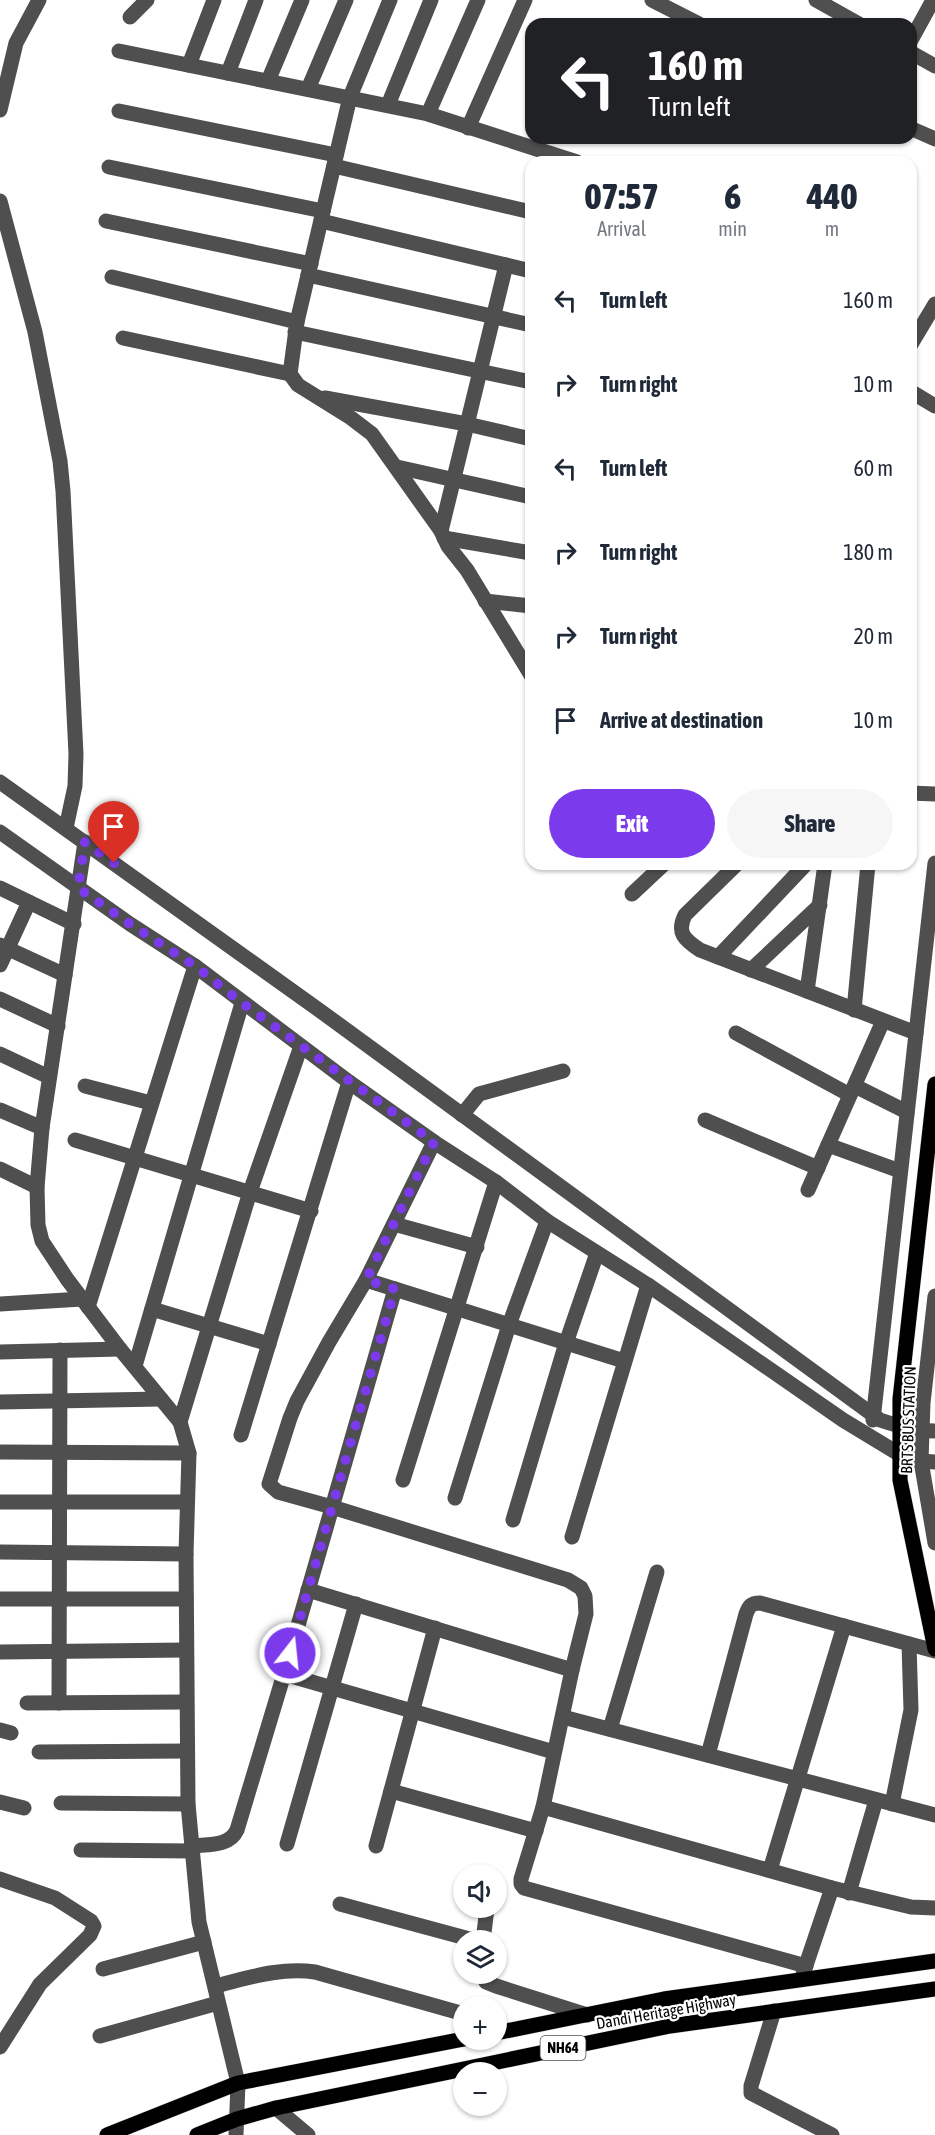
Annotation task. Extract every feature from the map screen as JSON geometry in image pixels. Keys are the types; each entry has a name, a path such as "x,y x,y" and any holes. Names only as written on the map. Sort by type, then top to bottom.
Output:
{"main road":[{"path":"935,1084 901,1387 899,1454 900,1480 935,1650"},
{"name":"NH64","path":"507,2030 803,1973 935,1960"},
{"name":"Dandi Heritage Highway","path":"197,2135 237,2119 276,2108 670,2026 935,1989"},
{"path":"107,2135 238,2084 453,2041"}],"street":[{"path":"0,110 16,44 39,0"},
{"path":"130,17 147,0"},
{"path":"189,65 214,0"},
{"path":"228,73 256,0"},
{"path":"268,81 302,0"},
{"path":"308,89 346,0"},
{"path":"290,374 296,327 350,97 390,0"},
{"path":"388,105 431,0"},
{"path":"428,114 478,0"},
{"path":"468,128 525,0"},
{"path":"652,0 687,18"},
{"path":"816,0 848,18"},
{"path":"917,29 933,0"},
{"path":"119,51 428,114 558,156"},
{"path":"917,56 935,66"},
{"path":"119,111 335,161 525,210"},
{"path":"917,131 935,139"},
{"path":"109,167 322,216 525,269"},
{"path":"0,201 35,332 55,430 62,481 76,754 75,786 66,828"},
{"path":"106,221 525,324"},
{"path":"442,535 453,480 506,264"},
{"path":"112,277 296,327 525,381"},
{"path":"917,334 935,304"},
{"path":"123,338 290,374 298,385 372,434 467,570 525,665"},
{"path":"917,395 935,406"},
{"path":"315,396 467,424 525,438"},
{"path":"397,467 525,496"},
{"path":"442,535 525,552"},
{"path":"485,601 525,605"},
{"path":"0,782 143,883 872,1414 900,1427 929,1431"},
{"path":"917,794 935,795"},
{"path":"0,832 84,893 195,966 350,1082 434,1142 496,1182 547,1221 648,1285 843,1420 899,1454 928,1462"},
{"path":"85,842 84,893 74,924 42,1128 37,1187 39,1233 67,1279 120,1349 180,1422 189,1453 186,1702 191,1849 199,1922 238,2084 236,2135"},
{"path":"874,1439 872,1414 935,863"},
{"path":"632,894 658,870"},
{"path":"731,870 685,915 680,925 682,934 689,943 700,950 916,1033"},
{"path":"718,957 800,870"},
{"path":"807,992 824,870"},
{"path":"854,1010 867,870"},
{"path":"0,888 74,924"},
{"path":"0,965 4,946 29,902"},
{"path":"752,970 820,905"},
{"path":"4,946 65,975"},
{"path":"85,1303 195,966"},
{"path":"0,999 58,1026"},
{"path":"135,1366 242,1003"},
{"path":"808,1190 884,1021"},
{"path":"736,1033 852,1090 906,1112"},
{"path":"180,1422 250,1192 301,1046"},
{"path":"0,1054 49,1077"},
{"path":"462,1115 479,1094 563,1071"},
{"path":"241,1435 350,1082"},
{"path":"85,1086 151,1103"},
{"path":"0,1110 42,1128"},
{"path":"705,1120 818,1167"},
{"path":"75,1140 311,1211"},
{"path":"434,1142 366,1280 297,1401 269,1480 271,1487 278,1492 575,1583 581,1588 585,1596 586,1614 543,1807 521,1879 524,1888 803,1973 832,1888"},
{"path":"828,1145 900,1171"},
{"path":"0,1169 37,1187"},
{"path":"403,1480 496,1182"},
{"path":"455,1498 509,1325 547,1221"},
{"path":"394,1224 477,1247"},
{"path":"513,1520 566,1343 597,1252"},
{"path":"366,1280 624,1361"},
{"path":"572,1537 648,1285"},
{"path":"81,1850 191,1849 225,1843 234,1836 284,1674 395,1289"},
{"name":"BRTS BUS STATION","path":"935,1296 923,1403 929,1431 928,1462 935,1543"},
{"path":"0,1304 85,1303"},
{"path":"152,1309 270,1344"},
{"path":"0,1352 120,1349"},
{"path":"59,1703 60,1350"},
{"path":"0,1402 161,1399"},
{"path":"0,1452 189,1453"},
{"path":"0,1502 187,1502"},
{"path":"0,1552 186,1554"},
{"path":"610,1729 657,1572"},
{"path":"308,1590 572,1671"},
{"path":"0,1599 186,1599"},
{"path":"708,1755 749,1606 753,1603 935,1650"},
{"path":"287,1844 356,1604"},
{"path":"770,1870 844,1626"},
{"path":"376,1846 435,1628"},
{"path":"892,1804 911,1710 909,1644"},
{"path":"0,1653 186,1650"},
{"path":"284,1674 554,1752"},
{"path":"27,1704 186,1702"},
{"path":"563,1717 935,1815"},
{"path":"39,1752 187,1750"},
{"path":"391,1791 536,1831"},
{"path":"849,1893 876,1800"},
{"path":"0,1802 24,1808"},
{"path":"61,1803 188,1804"},
{"path":"543,1807 849,1893 911,1907 935,1908"},
{"path":"0,1879 55,1898 91,1921 94,1926 90,1935 40,1984 0,2047"},
{"path":"340,1904 453,1935"},
{"path":"103,1969 204,1942"},
{"path":"214,1986 278,1970 301,1970 453,2011"},
{"path":"491,1984 587,2015"},
{"path":"100,2036 218,2003"},
{"path":"774,2011 751,2086 751,2094 832,2135"},
{"path":"507,2026 516,2029"},
{"path":"276,2108 308,2135"}],"route":[{"path":"114,863 85,842 78,888 195,966 242,1003 434,1142 366,1280 395,1289 290,1653"}]}
